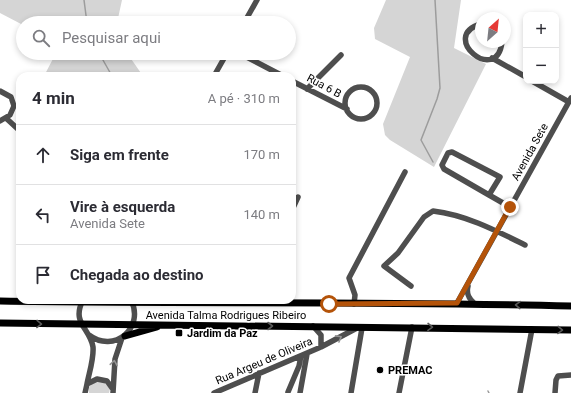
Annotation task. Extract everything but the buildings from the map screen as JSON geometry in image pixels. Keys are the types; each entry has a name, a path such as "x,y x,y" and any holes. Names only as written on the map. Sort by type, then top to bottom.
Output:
{"main road":[{"name":"Avenida Talma Rodrigues Ribeiro","path":"0,301 16,301"},
{"name":"Avenida Talma Rodrigues Ribeiro","path":"296,303 457,303 571,306"},
{"name":"Avenida Talma Rodrigues Ribeiro","path":"0,323 571,330"},
{"path":"123,337 160,325"}],"street":[{"path":"248,16 257,0"},
{"path":"475,28 469,31 466,45 470,53 478,59 492,58 523,75"},
{"path":"492,58 499,52 500,48"},
{"path":"307,88 341,55"},
{"path":"216,72 224,60"},
{"path":"252,60 275,72"},
{"name":"Rua 6 B","path":"296,83 347,109 354,117 359,118 369,116 376,108 376,98 370,90 366,88 355,88 348,94 346,99 347,109"},
{"path":"538,84 570,100"},
{"path":"0,91 8,94 13,102 13,111 7,119 0,121"},
{"name":"Avenida Sete","path":"457,303 570,100"},
{"path":"7,119 16,127"},
{"path":"490,195 500,177 452,152 448,153 442,165 444,169 510,207"},
{"path":"354,304 355,295 349,278 406,172"},
{"path":"296,201 298,197"},
{"path":"411,286 384,266 398,253 424,217 433,211 451,213 497,231 525,245"},
{"name":"Avenida Sete","path":"470,278 467,292 470,299 475,304"},
{"path":"82,304 79,311 81,324 91,342 93,352 88,384 85,393"},
{"path":"113,392 115,360 123,337 133,325 135,315 132,304"},
{"name":"Rua Argeu de Oliveira","path":"313,326 321,335 321,347"},
{"path":"399,393 412,327"},
{"path":"351,393 359,328"},
{"name":"Rua Argeu de Oliveira","path":"214,393 304,355 359,328"},
{"path":"520,393 532,329"},
{"path":"86,332 92,338 103,342 115,341 123,337"},
{"path":"288,392 304,355"},
{"path":"300,393 304,355"},
{"path":"255,393 259,373"},
{"path":"555,393 556,380 558,376 571,375"},
{"path":"88,384 91,380 102,379 111,385 113,392"}],"shaded area":[{"path":"0,0 122,0 119,16 16,16 16,21 0,13"},
{"path":"386,0 461,0 454,48 486,64 434,167 390,140 385,135 383,124 410,57 375,39 374,28"},
{"path":"52,60 132,60 140,72 46,72"},
{"path":"93,381 105,382 110,389 109,393 89,393 89,388"}],"waterway":[{"path":"84,0 86,16"},
{"path":"433,162 421,140 440,88 435,0"},
{"path":"103,60 110,72"}],"place":[{"name":"Jardim da Paz","path":"179,333"},
{"name":"PREMAC","path":"380,370"}],"route":[{"path":"329,304 457,303 510,207"}]}
